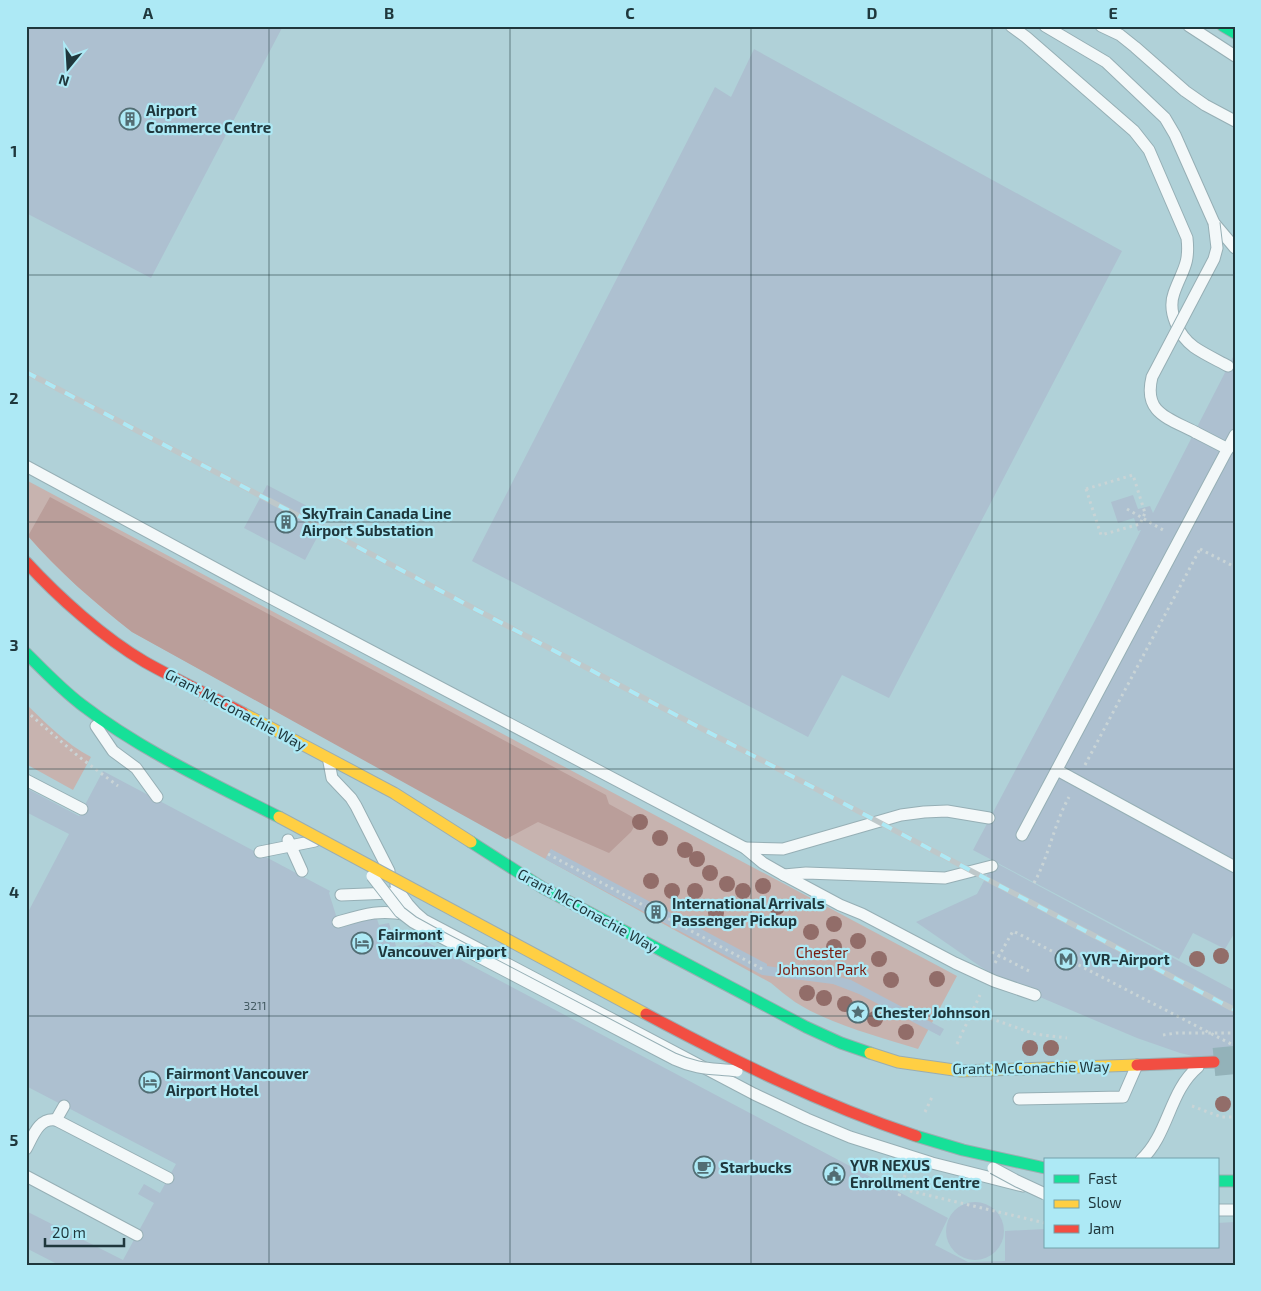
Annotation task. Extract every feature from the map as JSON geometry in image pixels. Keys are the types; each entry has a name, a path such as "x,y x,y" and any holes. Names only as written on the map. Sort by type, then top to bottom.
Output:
{"main road":[{"path":"1223,26 1235,33"},
{"name":"Grant McConachie Way","path":"26,562 79,613 144,660 394,793 542,888 806,1027 841,1043 898,1062 961,1071 1214,1062"},
{"path":"26,653 56,684 81,704 134,740 769,1078 837,1109 932,1142 1044,1168"},
{"path":"1218,1181 1235,1181"}],"lane":[{"path":"1011,26 1134,131 1149,150 1187,238 1189,253 1187,264 1173,294 1171,309 1175,322 1184,337 1194,347 1228,366"},
{"path":"1046,26 1106,62 1165,118 1175,135 1214,223 1235,248"},
{"path":"1101,26 1120,35 1136,46 1185,91 1205,105 1235,120"},
{"path":"1189,26 1235,56"},
{"path":"1214,223 1217,248 1214,259 1152,377 1149,387 1154,407 1162,414 1228,449"},
{"path":"1022,835 1235,435"},
{"path":"26,466 248,586 745,848 763,863 784,875 955,963 994,981 1035,995"},
{"path":"81,704 114,751 136,768 157,797"},
{"path":"328,758 332,778 356,806 401,896 411,910 424,920 754,1094 806,1119 850,1137 932,1163 1020,1186 1044,1190"},
{"path":"1057,770 1235,867"},
{"path":"26,780 82,809"},
{"path":"745,848 783,849 901,815 924,812 947,811 990,818"},
{"path":"279,817 302,871"},
{"path":"260,852 322,840"},
{"path":"356,858 400,912 433,933 688,1066 703,1070 752,1073 769,1078"},
{"path":"784,875 806,873 945,878 992,866"},
{"path":"341,895 417,892"},
{"path":"338,922 372,912 391,912 424,920"},
{"path":"1143,1158 1156,1142 1183,1083 1198,1067 1214,1062"},
{"path":"1019,1099 1123,1097 1137,1065"},
{"path":"56,1120 64,1106"},
{"path":"26,1149 42,1123 51,1119 56,1120 168,1178"},
{"path":"932,1142 980,1160 1044,1194"},
{"path":"26,1176 137,1234"},
{"path":"1218,1210 1235,1210"}],"path":[{"path":"1133,475 1145,513 1140,524 1101,535 1086,489 1133,475"},
{"path":"1034,883 1040,873 1060,812 1200,549"},
{"path":"26,711 71,751 118,786"},
{"path":"548,854 764,970"},
{"path":"995,963 1013,931 1235,1046"},
{"path":"956,1046 982,991"},
{"path":"972,1012 1035,1034 1072,1039"},
{"path":"922,1120 934,1094"},
{"path":"1192,1106 1221,1117 1235,1118"},
{"path":"910,1191 1044,1223"}],"green space":[{"name":"Chester Johnson Park","path":"26,480 957,976 918,1049 855,1029 808,1010 771,983 132,632 77,586 26,534"},
{"path":"26,704 65,740 91,757 73,790 26,764"}],"shaded area":[{"path":"50,497 606,795 609,804 638,820 631,832 609,853 538,822 506,839 132,632 78,587 28,536"}],"building":[{"name":"Airport Commerce Centre","path":"26,26 283,26 151,278 26,213"},
{"path":"754,49 1122,251 889,698 842,675 808,737 472,561 715,87 731,97"},
{"path":"1235,353 1235,932 1225,949 1193,933 1179,959 973,850 1141,530 1138,531 1134,518 1118,523 1111,502 1133,495 1138,509 1150,506 1153,513"},
{"name":"SkyTrain Canada Line Airport Substation","path":"267,485 328,517 305,560 244,528"},
{"path":"103,771 330,891 340,928 344,926 341,917 376,916 379,925 389,923 396,946 386,949 388,954 423,944 425,941 948,1218 935,1245 968,1262 1005,1261 1005,1231 1044,1229 1044,1248 1218,1248 1218,1223 1235,1222 1235,1265 59,1265 26,1248 26,1211 123,1260 154,1203 138,1194 144,1184 160,1193 176,1164 26,1086 26,916 69,834 26,812 26,788 79,816"},
{"name":"International Arrivals Passenger Pickup","path":"551,849 767,964 767,966 822,972 851,980 944,1029 940,1036 859,994 833,984 762,975 545,859"},
{"path":"994,862 1235,991 1235,1066 1180,1053 1137,1038 1035,995 981,967 916,922 977,894"},
{"path":"975,1202 986,1204 999,1215 1004,1231 1002,1242 991,1255 975,1260 964,1258 951,1247 946,1231 948,1220 959,1207"}],"tunnel":[{"path":"1214,1062 1235,1060"}],"railway":[{"path":"26,372 1235,1010"}],"traffic: fast":[{"path":"1223,26 1235,33"},
{"path":"26,653 53,680 105,722 178,766 279,817"},
{"path":"471,842 543,888 806,1027 841,1043 870,1053"},
{"path":"916,1136 963,1150 1044,1168"},
{"path":"1218,1181 1235,1181"}],"traffic: slow":[{"path":"243,713 394,793 471,842"},
{"path":"279,817 646,1014"},
{"path":"870,1053 898,1062 961,1071 1137,1065"}],"traffic: jam":[{"path":"26,562 82,616 129,652 157,669 243,713"},
{"path":"646,1014 778,1081 846,1110 916,1136"},
{"path":"1137,1065 1214,1062"}],"place":[{"name":"Airport Commerce Centre","path":"130,119"},
{"name":"SkyTrain Canada Line Airport Substation","path":"286,522"},
{"name":"International Arrivals Passenger Pickup","path":"656,912"},
{"name":"Fairmont Vancouver Airport","path":"362,943"},
{"name":"YVR–Airport","path":"1066,959"},
{"name":"Chester Johnson","path":"858,1012"},
{"name":"Fairmont Vancouver Airport Hotel","path":"150,1082"},
{"name":"Starbucks","path":"704,1167"},
{"name":"YVR NEXUS Enrollment Centre","path":"834,1174"}]}
